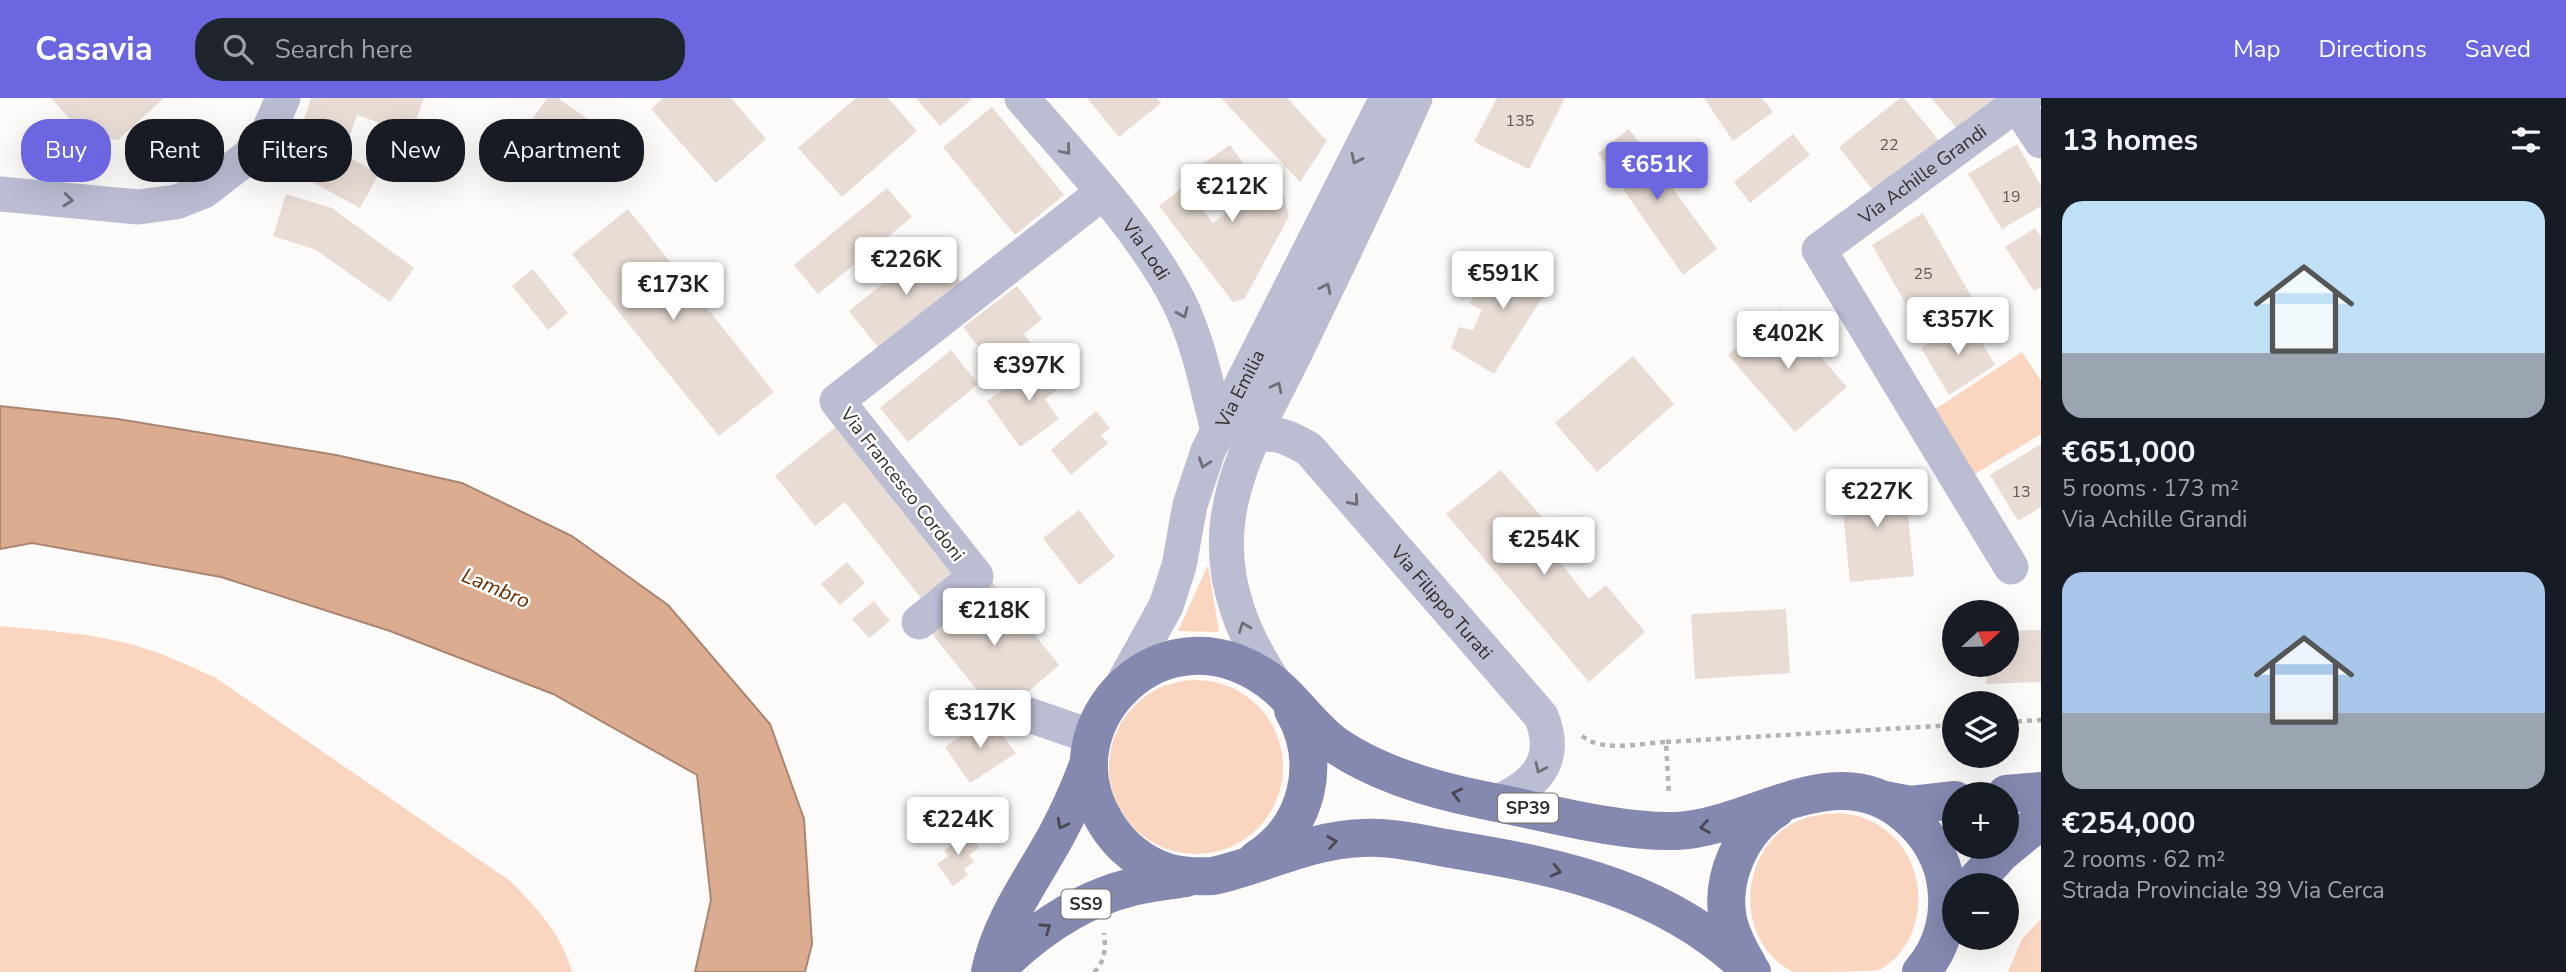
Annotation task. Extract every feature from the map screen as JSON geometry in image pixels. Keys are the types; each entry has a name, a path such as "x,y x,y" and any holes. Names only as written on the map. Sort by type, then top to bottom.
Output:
{"main road":[{"name":"SP39","path":"1751,971 1705,933 1646,898 1610,885 1492,856 1383,838 1362,838 1317,844 1213,876 1197,877 1168,872 1142,860 1119,842 1102,818 1092,791 1091,750 1099,720 1120,689 1141,672 1166,661 1192,656 1218,657 1244,665 1281,692 1337,746 1380,769 1418,783 1498,802 1609,824 1678,831 1727,822 1822,790 1853,791 1912,805 1942,802"},
{"name":"SP39","path":"1243,867 1272,850 1294,824 1306,794 1309,760 1303,727 1281,692"},
{"name":"SS9","path":"992,972 1002,936 1025,887 1074,803 1091,750"},
{"path":"2019,793 2041,791"},
{"name":"SP39","path":"1751,971 1735,945 1728,917 1727,888 1734,860 1748,834 1768,814 1793,799"},
{"name":"SP39","path":"1882,799 1919,825 1932,844 1943,873"},
{"path":"1982,873 2001,853 2041,820"},
{"name":"SS9","path":"992,972 1049,925 1090,902 1134,886 1197,877"},
{"name":"SP39","path":"1923,971 1942,937"}],"street":[{"path":"0,194 138,207 176,202 204,191 256,149 275,118 283,98"},
{"name":"Via Lodi","path":"1022,98 1145,247 1180,304 1200,358 1218,430"},
{"name":"Via Emilia","path":"1120,689 1166,606 1196,485 1218,430 1250,373 1387,98"},
{"name":"Via Emilia","path":"1281,692 1252,648 1228,570 1227,527 1232,500 1242,461 1415,98"},
{"path":"2018,100 2041,141"},
{"name":"Via Achille Grandi","path":"2011,567 1819,250 2018,100"},
{"name":"Via Francesco Cordoni","path":"919,622 976,576 837,401 1102,193"},
{"name":"Via Filippo Turati","path":"1254,435 1273,433 1309,449 1541,716 1547,730 1547,749 1542,769 1531,784 1498,802"},
{"path":"1027,714 1091,750"}],"path":[{"path":"2019,721 2041,720"},
{"path":"1666,742 1942,726"}],"shaded area":[{"path":"2022,352 2041,381 2041,434 1973,475 1931,412"},
{"path":"1208,565 1219,632 1178,631"},
{"path":"0,626 114,640 163,655 216,678 510,881 555,934 572,972 0,972"},
{"path":"1196,680 1229,686 1258,705 1277,734 1283,767 1277,800 1258,829 1229,848 1196,854 1163,848 1134,829 1115,800 1109,767 1115,734 1134,705 1163,686"},
{"path":"1840,813 1866,819 1882,827 1905,851 1917,881 1917,914 1913,930 1899,953 1879,970 1793,972 1775,959 1761,942 1753,922 1750,901 1752,879 1759,859 1771,841 1788,826 1813,816"},
{"path":"2041,919 2041,972 2008,972 2022,939"}],"water":[{"name":"Lambro","path":"0,406 118,419 336,455 462,483 572,536 668,605 770,724 804,819 812,944 805,972 695,972 711,900 697,775 553,694 390,631 221,577 32,543 0,549"}],"building":[{"path":"51,98 164,98 141,119 125,119 125,134 118,140 111,139 111,119 70,119"},
{"path":"311,98 424,98 416,119 368,119 357,115 352,129 352,119 304,119"},
{"path":"547,98 558,98 588,119 532,119"},
{"path":"663,98 731,98 766,139 716,183 651,109"},
{"path":"856,98 888,98 917,131 842,197 798,148"},
{"path":"916,98 973,98 940,126"},
{"path":"1087,98 1157,98 1161,103 1119,137"},
{"path":"1221,98 1287,98 1327,141 1300,182"},
{"path":"1497,98 1565,98 1529,169 1474,142"},
{"path":"1704,98 1762,98 1773,112 1733,141"},
{"path":"1900,98 1904,98 1940,142 1876,194 1839,147"},
{"path":"1931,98 1998,98 1957,128"},
{"path":"992,107 1064,195 1015,235 943,147"},
{"path":"1629,129 1717,249 1683,275 1598,153"},
{"path":"1793,134 1810,155 1750,203 1734,182"},
{"path":"2017,144 2041,186 2041,206 2002,229 1968,174"},
{"path":"1230,145 1260,187 1274,176 1282,191 1289,216 1245,298 1233,302 1159,206 1184,186 1213,223 1233,208 1201,165"},
{"path":"352,159 366,167 366,182 375,182 360,208 312,182 352,182"},
{"path":"887,188 912,217 818,294 794,265"},
{"path":"286,194 332,208 414,268 390,302 316,250 273,236"},
{"path":"628,209 774,392 719,436 572,254"},
{"path":"1923,213 1974,301 1922,332 1872,245"},
{"path":"2035,228 2041,237 2041,287 2034,291 2005,247"},
{"path":"931,245 963,284 880,350 849,311"},
{"path":"1505,252 1525,261 1527,256 1549,269 1547,290 1494,374 1451,348 1459,327 1473,330 1482,310 1470,304 1485,276 1491,279"},
{"path":"533,269 568,313 548,330 512,286"},
{"path":"1017,286 1042,319 1024,334 1036,350 1001,376 963,327"},
{"path":"1780,310 1847,387 1795,432 1728,355"},
{"path":"1968,319 1995,365 1949,395 1921,348"},
{"path":"951,350 978,384 908,442 880,408"},
{"path":"1633,356 1674,404 1597,472 1555,423"},
{"path":"1048,358 1066,383 1045,399 1059,419 1020,447 987,401"},
{"path":"1096,411 1110,428 1101,435 1108,443 1071,475 1051,450"},
{"path":"838,425 954,572 921,598 845,502 815,526 775,476"},
{"path":"2041,444 2041,507 2018,521 1990,475"},
{"path":"1501,470 1546,522 1535,530 1589,599 1606,585 1645,632 1589,682 1446,514"},
{"path":"1904,475 1914,576 1850,582 1840,481"},
{"path":"1079,510 1115,557 1079,585 1043,538"},
{"path":"847,562 865,583 840,605 821,584"},
{"path":"991,580 1059,665 999,717 928,629"},
{"path":"874,601 890,621 869,638 852,619"},
{"path":"1786,609 1790,673 1695,679 1691,614"},
{"path":"2041,630 2041,682 1986,684 1986,677 2020,677 2020,631"},
{"path":"988,717 1016,753 970,783 945,747"},
{"path":"965,828 979,848 969,855 974,862 964,869 968,875 953,886 937,864 948,856 944,850 957,842 953,837"}]}
